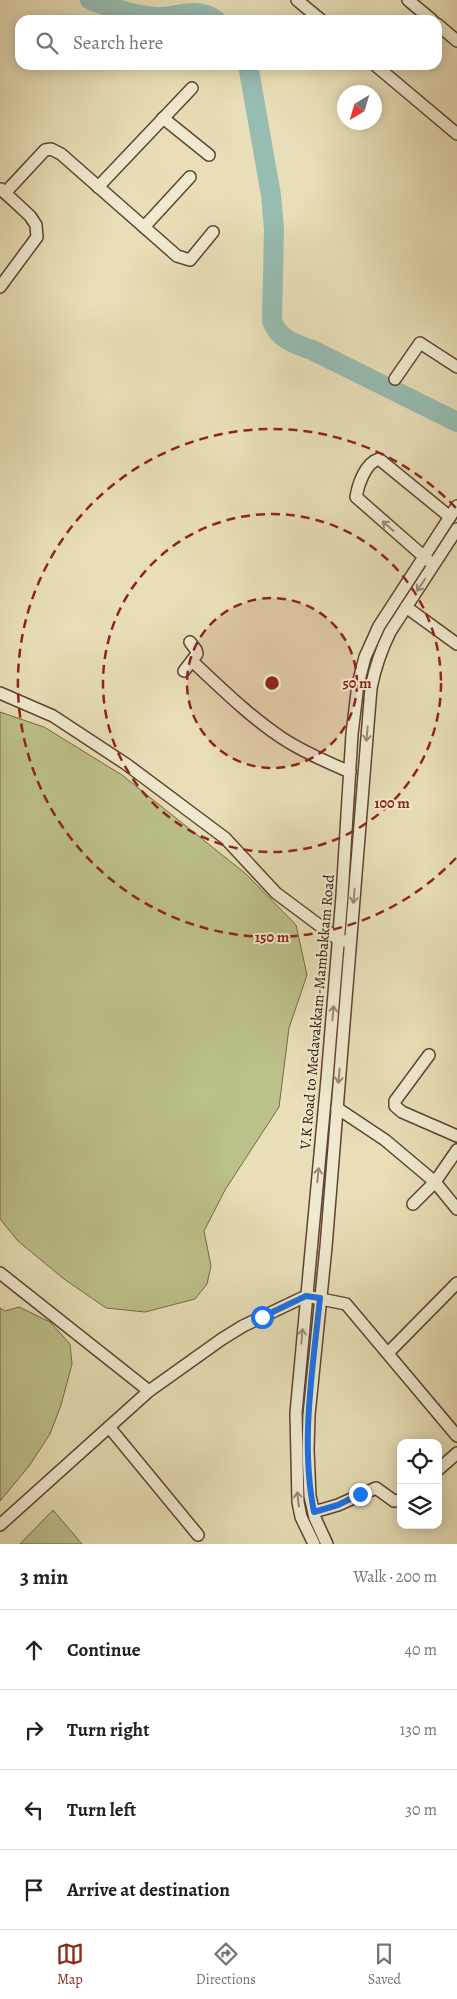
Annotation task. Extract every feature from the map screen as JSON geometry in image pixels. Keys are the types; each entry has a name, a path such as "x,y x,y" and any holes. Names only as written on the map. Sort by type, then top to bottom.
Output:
{"street":[{"path":"297,0 315,15"},
{"path":"415,2 427,15"},
{"path":"442,28 457,41"},
{"path":"381,70 457,134"},
{"path":"98,187 192,88"},
{"path":"163,118 209,155"},
{"path":"0,287 37,237 36,225 30,216 3,191 45,150 51,149 61,154 177,256 190,260 213,232"},
{"path":"144,227 190,177"},
{"path":"395,379 420,343 457,367"},
{"path":"434,565 356,497 359,480 375,460 379,459 450,517"},
{"name":"V.K Road to Medavakkam-Mambakkam Road","path":"327,1544 314,1512 310,1496 308,1441 337,1108 345,941 350,772 358,684 365,657 379,626 457,506"},
{"name":"V.K Road to Medavakkam-Mambakkam Road","path":"309,1542 298,1502 296,1413 327,1079 345,941 371,688 382,648 406,607 457,529"},
{"path":"406,607 457,644"},
{"path":"190,642 196,650 196,665"},
{"path":"196,665 251,716 283,739 318,758 350,772"},
{"path":"184,671 196,665"},
{"path":"0,693 53,716 126,764 225,838 276,893 345,941"},
{"path":"429,1055 395,1101 395,1106 402,1112 457,1136"},
{"path":"337,1108 385,1140 435,1182 457,1209"},
{"path":"414,1204 435,1182 457,1150"},
{"path":"0,1273 149,1391"},
{"path":"388,1353 457,1283"},
{"path":"0,1525 149,1391 222,1339 306,1296 346,1304 457,1436"},
{"path":"109,1427 198,1535"},
{"path":"442,1466 457,1453"},
{"path":"314,1512 338,1505 376,1488 394,1501 397,1501"}],"green space":[{"path":"0,712 44,727 122,775 246,874 296,925 307,975 289,1028 279,1107 225,1190 204,1231 211,1266 207,1284 195,1299 145,1312 106,1308 64,1279 18,1241 0,1219"},
{"path":"19,1307 50,1322 70,1344 72,1364 61,1405 50,1434 29,1466 0,1501 0,1308 5,1311"},
{"path":"53,1510 82,1544 20,1544"}],"waterway":[{"path":"90,0 122,11 141,15"},
{"path":"178,15 193,13 205,15"},
{"path":"249,70 271,195 274,229 272,321 275,327 283,337 293,343 312,350 457,422"}],"route":[{"path":"262,1317 306,1296 320,1298 309,1415 308,1450 310,1496 314,1512 338,1505 360,1494"}]}
